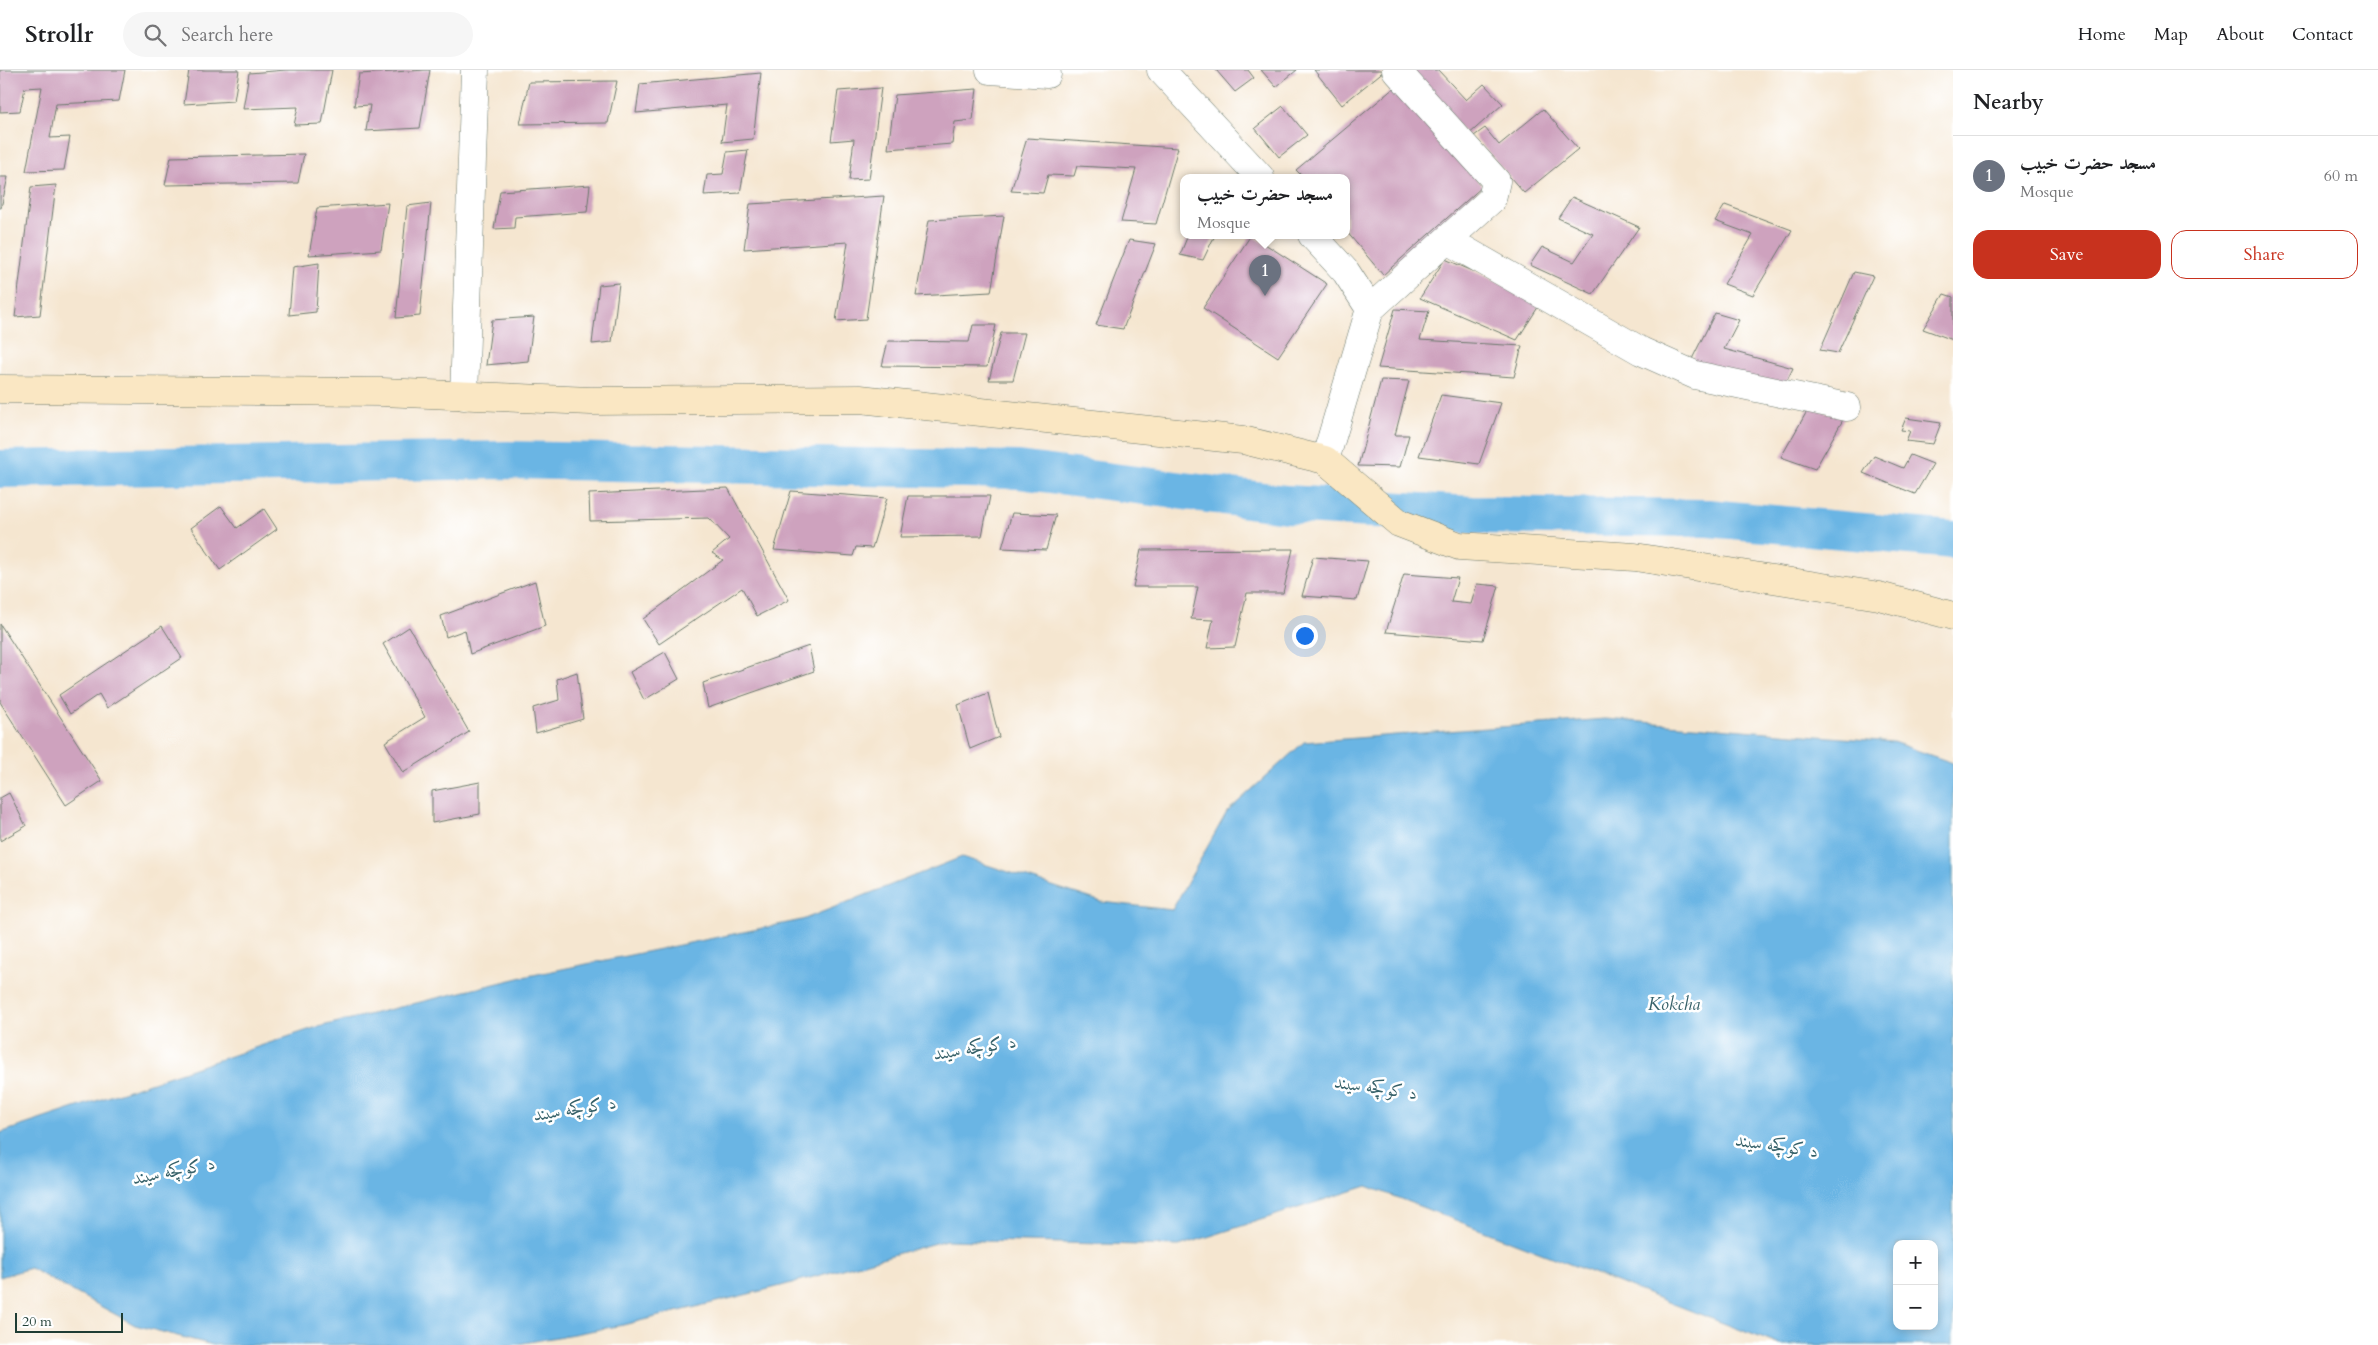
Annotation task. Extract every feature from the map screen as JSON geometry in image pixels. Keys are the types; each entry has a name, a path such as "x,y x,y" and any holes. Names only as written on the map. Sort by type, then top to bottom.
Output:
{"street":[{"path":"464,396 475,70"},
{"path":"990,70 1047,74"},
{"path":"1161,70 1257,174"},
{"path":"1325,460 1370,309 1492,199 1496,181 1396,70"},
{"path":"1316,239 1346,272 1370,309"},
{"path":"1447,240 1641,351 1695,375 1847,407"},
{"path":"0,389 382,392 591,401 860,399 1243,440 1325,460 1399,522 1459,546 1635,557 1879,596 1953,616"}],"water":[{"name":"Kokcha","path":"1605,719 1893,742 1953,763 1953,1345 1780,1345 1367,1186 1179,1246 946,1240 781,1286 623,1325 513,1345 213,1345 135,1325 30,1268 0,1277 0,1133 314,1028 523,977 802,920 962,857 1102,902 1172,910 1227,812 1304,742"}],"building":[{"path":"0,70 125,70 119,101 56,104 50,138 70,137 64,170 26,171 42,87 25,88 20,111 0,112"},
{"path":"189,70 239,70 234,101 184,104"},
{"path":"286,70 332,70 322,124 294,125 298,107 243,109 249,73"},
{"path":"430,70 420,128 366,131 370,105 354,106 359,74"},
{"path":"1216,70 1248,70 1254,78 1235,92"},
{"path":"1261,70 1297,70 1276,87"},
{"path":"1314,70 1385,70 1342,105"},
{"path":"1412,70 1438,70 1466,100 1484,84 1503,104 1467,136"},
{"path":"761,73 753,139 722,142 727,105 636,113 640,84"},
{"path":"617,81 608,123 520,124 529,82"},
{"path":"1395,87 1483,186 1383,275 1350,236 1350,174 1300,174 1296,170"},
{"path":"881,88 869,179 849,180 854,139 831,141 838,91"},
{"path":"977,89 973,120 955,122 952,144 888,149 895,95"},
{"path":"1283,106 1307,135 1279,157 1255,128"},
{"path":"1543,109 1578,149 1524,193 1474,136 1485,128 1499,145"},
{"path":"1027,138 1178,148 1156,224 1121,222 1136,169 1077,166 1074,176 1048,175 1043,193 1011,191"},
{"path":"748,150 740,193 704,195 707,175 723,174 727,152"},
{"path":"304,154 298,183 165,185 171,157"},
{"path":"0,177 8,177 1,208 0,208"},
{"path":"56,185 40,315 15,317 31,187"},
{"path":"590,185 587,212 515,217 514,228 494,229 500,191"},
{"path":"884,196 866,319 836,321 848,242 744,249 750,204"},
{"path":"1572,197 1639,227 1593,294 1530,265 1542,247 1574,262 1593,234 1558,218"},
{"path":"388,203 381,250 309,255 317,208"},
{"path":"431,203 420,316 396,318 407,206"},
{"path":"1725,205 1792,230 1753,295 1724,284 1753,235 1715,221"},
{"path":"1004,216 991,292 916,296 929,220"},
{"path":"1186,239 1213,239 1203,260 1180,255"},
{"path":"1248,239 1257,239 1327,284 1278,357 1203,308"},
{"path":"1129,240 1156,244 1123,329 1096,325"},
{"path":"1445,259 1542,301 1517,340 1420,298"},
{"path":"319,263 316,312 289,315 293,267"},
{"path":"1854,272 1873,276 1838,353 1820,350"},
{"path":"619,283 612,342 592,344 599,285"},
{"path":"1944,294 1953,297 1953,340 1923,329"},
{"path":"1395,309 1429,311 1420,340 1522,346 1514,377 1378,368"},
{"path":"1715,313 1739,320 1724,349 1793,368 1783,389 1690,363"},
{"path":"534,317 528,361 486,365 492,320"},
{"path":"973,325 996,325 987,367 882,366 888,341 969,342"},
{"path":"1001,333 1025,333 1013,380 989,380"},
{"path":"1381,380 1409,381 1395,435 1409,435 1400,467 1358,466"},
{"path":"1441,395 1501,403 1479,464 1419,456"},
{"path":"1810,406 1844,418 1815,469 1781,457"},
{"path":"1906,418 1941,423 1933,444 1906,441 1910,431 1901,430"},
{"path":"1910,455 1933,464 1915,494 1863,473 1874,456 1903,468"},
{"path":"728,488 789,600 757,616 742,588 659,644 643,619 723,560 712,553 729,539 709,518 590,521 589,494"},
{"path":"791,491 887,498 872,548 856,547 853,556 774,550"},
{"path":"908,496 990,496 982,536 900,537"},
{"path":"221,506 237,528 264,509 277,529 220,570 191,528"},
{"path":"1012,513 1056,515 1046,550 1002,548"},
{"path":"1293,549 1283,593 1247,593 1235,647 1207,648 1213,620 1191,619 1198,587 1133,587 1141,550"},
{"path":"1313,557 1368,561 1357,600 1302,596"},
{"path":"1404,574 1458,578 1451,602 1471,604 1477,584 1499,586 1483,640 1386,632"},
{"path":"535,581 545,626 470,654 465,630 446,637 441,616"},
{"path":"0,624 102,781 66,805 0,702"},
{"path":"162,626 182,658 107,708 99,694 70,714 59,695"},
{"path":"409,627 469,732 403,773 385,742 425,717 383,644"},
{"path":"809,646 814,671 708,708 703,683"},
{"path":"665,652 679,679 644,700 630,672"},
{"path":"577,672 583,719 536,733 533,708 559,700 557,679"},
{"path":"988,693 999,737 970,749 958,705"},
{"path":"480,782 480,814 432,823 432,791"},
{"path":"9,793 26,826 0,841 0,798"}],"waterway":[{"path":"0,469 507,460 1018,470 1286,504 1472,515 1708,518 1953,540"}],"place":[{"name":"مسجد حضرت خبیب","path":"1265,296"}],"water label":[{"name":"د کوکچه سیند","path":"975,1048"},
{"name":"د کوکچه سیند","path":"1376,1088"},
{"name":"د کوکچه سیند","path":"575,1109"},
{"name":"د کوکچه سیند","path":"1777,1146"},
{"name":"د کوکچه سیند","path":"174,1171"}]}
